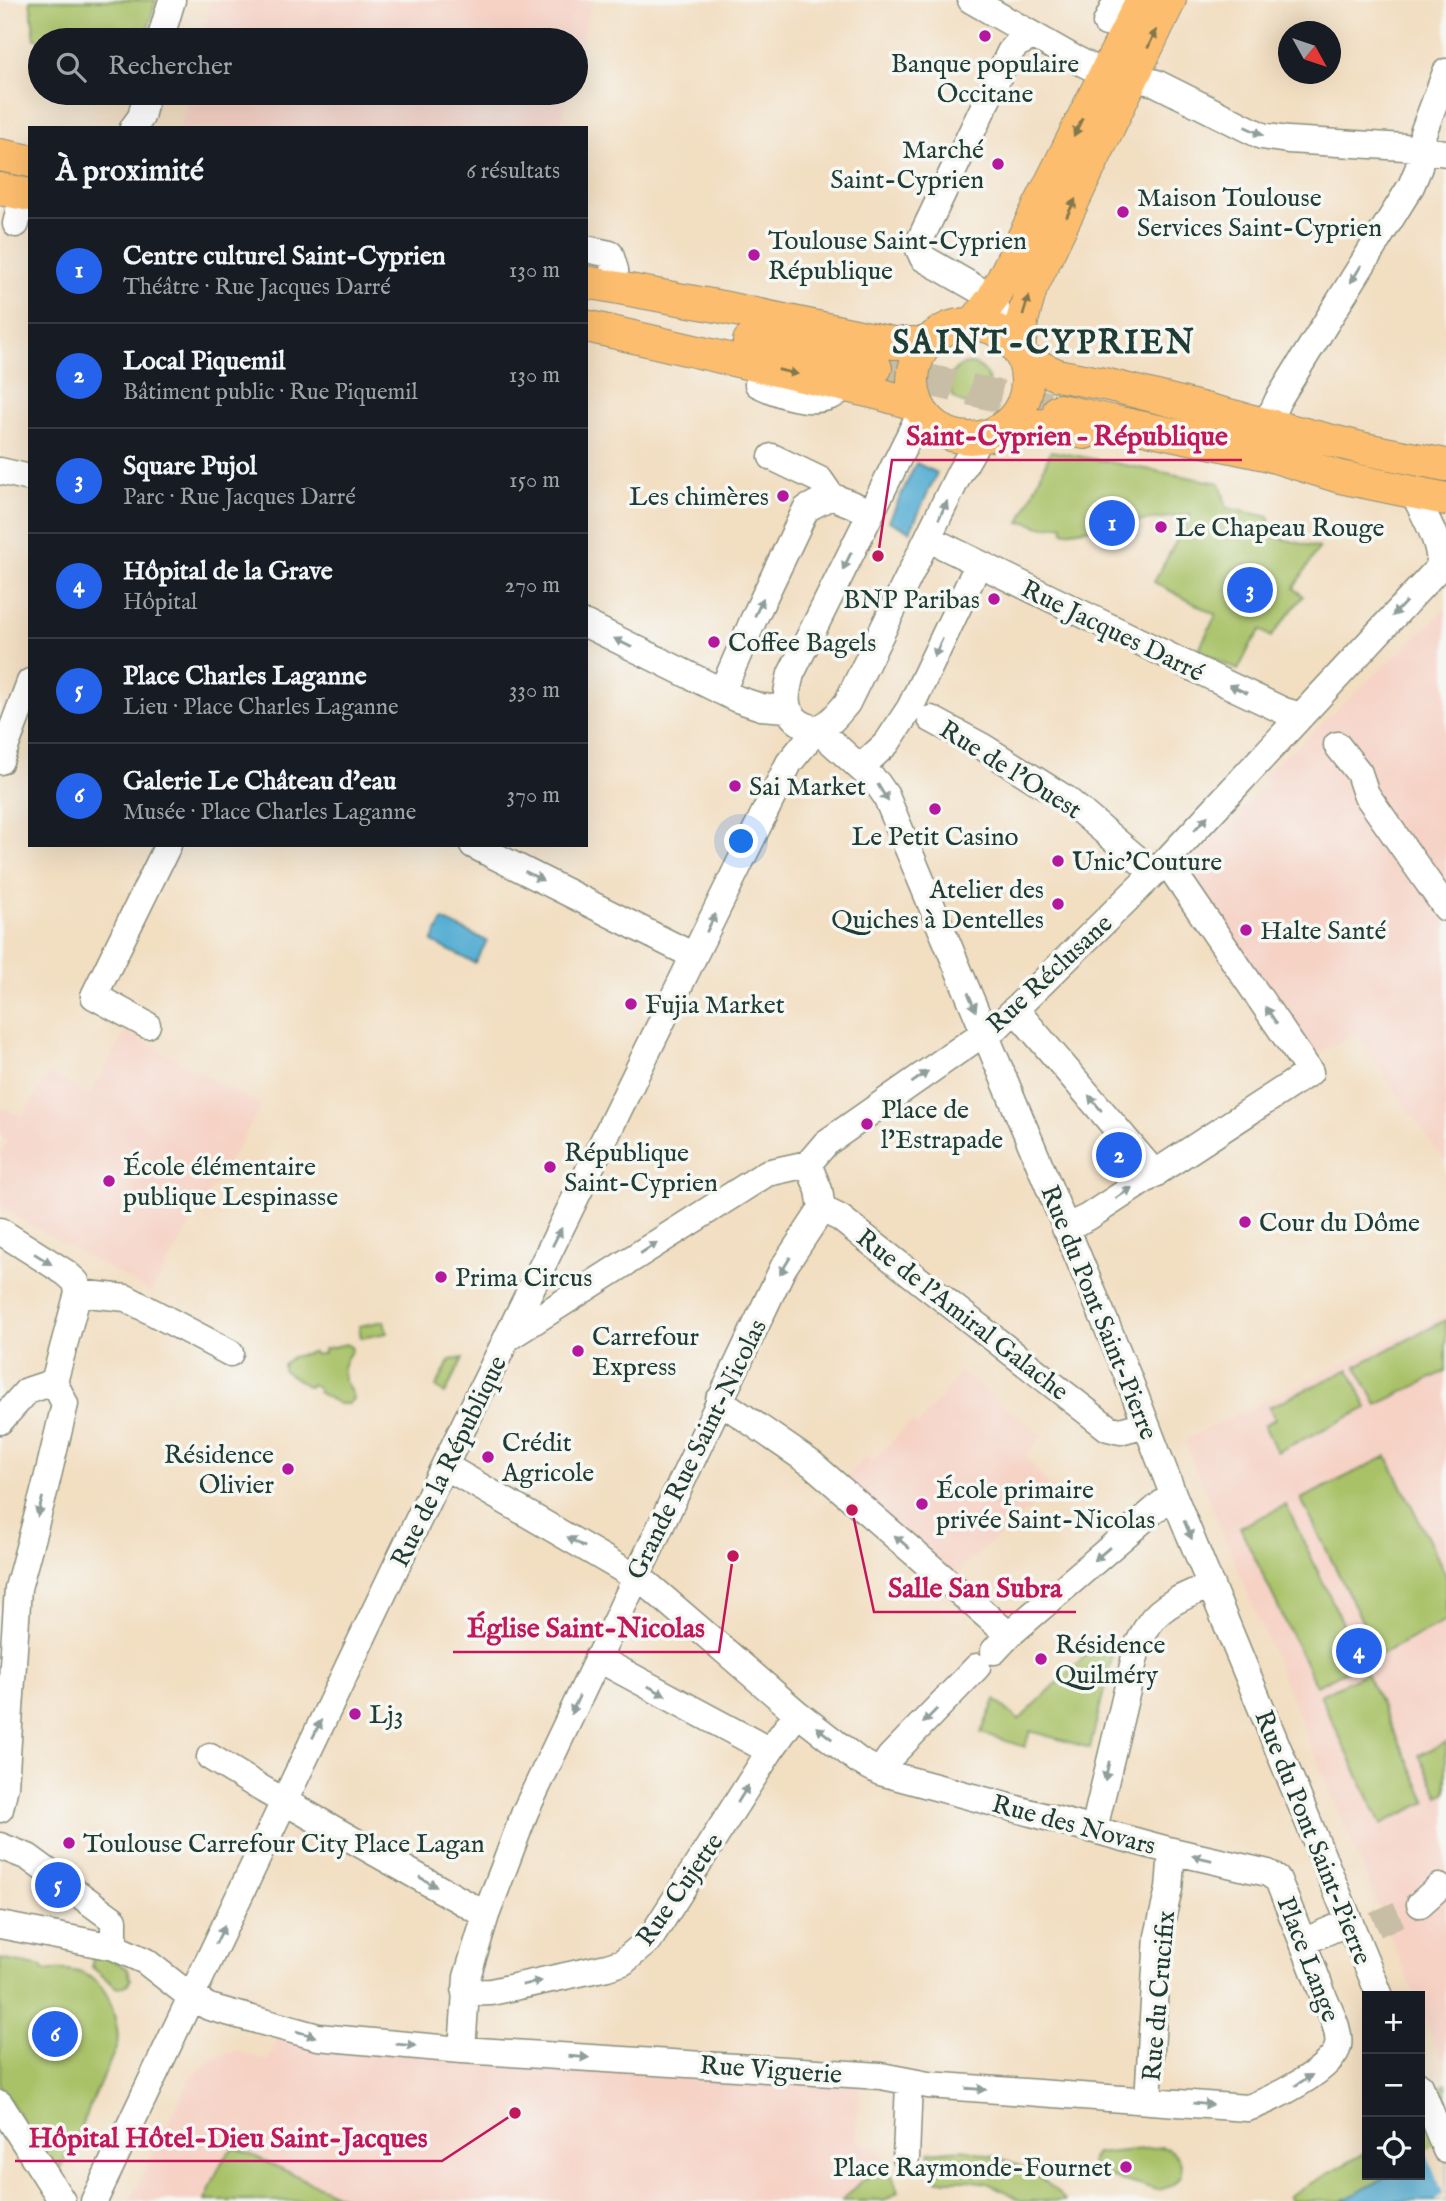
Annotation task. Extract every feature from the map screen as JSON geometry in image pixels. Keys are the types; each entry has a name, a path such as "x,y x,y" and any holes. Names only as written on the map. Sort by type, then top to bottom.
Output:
{"main road":[{"path":"992,432 1014,417 1025,395 1026,371 1015,348 1031,289 1119,76 1142,0"},
{"path":"973,324 993,298 1119,76 1171,0"},
{"path":"0,155 28,162"},
{"path":"596,287 893,343 926,343"},
{"path":"588,307 877,363 596,287"},
{"path":"1340,477 1268,472 1046,425 961,438 943,432 927,420 919,409 913,389 917,357 926,343 948,328 960,324 984,325 1057,375 1264,422 1365,449 1446,465"},
{"path":"588,326 845,386 919,409"},
{"path":"1446,480 1261,439 1060,404 1265,454 1340,477 1446,499"}],"street":[{"path":"164,28 172,0"},
{"path":"971,0 1033,36 1119,76 1156,83 1262,136 1434,151"},
{"path":"1015,348 993,298 923,258 919,249 920,240 1010,52 1017,44 1033,36"},
{"path":"1434,151 1423,133 1446,72"},
{"path":"1264,422 1411,186 1419,167 1434,151"},
{"path":"16,224 18,193"},
{"path":"588,249 610,254 615,270 596,287"},
{"path":"758,384 775,392 808,400 834,396 845,386"},
{"path":"588,625 720,691 761,707 787,709 791,674 919,409"},
{"name":"Rue de la République","path":"94,2201 283,1800 789,763 817,729 831,721 847,703 959,474 992,432"},
{"path":"772,457 820,480 831,496 871,512"},
{"path":"0,471 28,478"},
{"path":"1413,492 1434,535 1443,562"},
{"path":"720,691 806,509 831,496"},
{"name":"Rue Jacques Darré","path":"929,539 1284,711 1300,716"},
{"name":"Rue Réclusane","path":"808,1164 827,1143 972,1041 996,1028 1160,867 1443,562"},
{"path":"860,768 887,743 910,708 978,565"},
{"path":"13,747 28,690"},
{"name":"Rue du Pont Saint-Pierre","path":"787,709 793,718 817,729 877,783 886,796 1378,1991"},
{"name":"Rue de l'Ouest","path":"931,719 1066,799 1160,867 1310,1072 1154,1174"},
{"path":"1337,746 1359,773 1366,794 1446,908"},
{"path":"147,1025 94,996 167,847"},
{"path":"477,847 694,956"},
{"path":"1015,1009 1154,1174 1088,1217 1065,1228"},
{"path":"509,1337 767,1173 808,1164 819,1190 822,1209"},
{"name":"Grande Rue Saint-Nicolas","path":"462,2050 467,1976 486,1915 525,1812 783,1268 822,1209"},
{"name":"Rue de l'Amiral Galache","path":"822,1209 840,1218 1108,1428 1120,1431 1146,1424"},
{"path":"0,1231 66,1273 76,1282 78,1293 54,1382 65,1405 18,1588 5,1786 0,1808"},
{"path":"78,1293 126,1298 230,1353"},
{"path":"0,1421 27,1391 54,1382"},
{"path":"719,1399 812,1464 993,1651"},
{"name":"Rue des Novars","path":"445,1466 635,1577 668,1600 797,1713 859,1761 880,1772 1172,1851 1268,1872"},
{"path":"880,1772 890,1757 993,1651 1173,1494"},
{"path":"1094,1829 1139,1644 1149,1623 1181,1598 1211,1585"},
{"path":"597,1658 770,1751"},
{"name":"Rue Cujette","path":"465,1993 491,1992 607,1967 623,1962 639,1950 673,1906 770,1751 797,1713"},
{"path":"211,1757 486,1915"},
{"path":"0,1846 28,1857 114,1920 114,1947"},
{"name":"Rue du Crucifix","path":"1148,2100 1158,1936 1169,1889 1172,1851"},
{"name":"Place Lange","path":"1268,1872 1278,1880 1305,1948 1339,2035 1338,2050"},
{"name":"Rue Viguerie","path":"0,1926 114,1947 145,1961 191,1997 209,2007 318,2037 462,2050 881,2076 928,2085 1247,2108 1264,2103 1321,2069 1338,2050"},
{"path":"1305,1948 1337,1935"},
{"path":"906,2158 909,2082"},
{"path":"1425,2098 1446,2150"},
{"path":"0,2104 62,2201"}],"shaded area":[{"path":"211,0 592,0 585,28 205,28"},
{"path":"186,105 566,105 561,126 181,126"},
{"path":"1446,609 1446,1163 1355,1033 1316,1056 1184,868 1267,784 1262,774 1304,740"},
{"name":"École élémentaire publique Lespinasse","path":"126,1031 262,1106 151,1292 0,1208 0,1154 7,1141 0,1137 0,1112 3,1107 22,1117 49,1073 90,1095"},
{"path":"1446,1314 1446,2057 1441,2060 1425,2020 1425,1991 1413,1991 1184,1440"},
{"path":"960,1371 1042,1436 1025,1456 1052,1489 955,1575 844,1479 865,1457 872,1460 875,1458 912,1421 918,1426"},
{"path":"278,2038 861,2085 855,2141 879,2147 888,2165 859,2183 842,2201 130,2201 192,2075 214,2058 238,2051 268,2061"}],"green space":[{"path":"30,0 156,0 148,28 34,28"},
{"path":"969,364 983,370 989,384 983,398 969,404 955,398 949,384 955,370"},
{"path":"1051,451 1220,483 1227,508 1270,517 1266,535 1319,548 1294,588 1303,596 1271,637 1261,630 1238,670 1198,651 1216,615 1154,582 1191,514 1064,532 1063,525 1040,527 1027,522 1020,523"},
{"path":"1446,1320 1446,1371 1377,1405 1356,1366"},
{"path":"384,1321 387,1333 361,1338 359,1326"},
{"path":"346,1344 352,1350 343,1369 353,1399 348,1404 339,1404 318,1392 319,1389 311,1384 309,1387 283,1370 283,1364 292,1357 313,1352 315,1355 324,1353 324,1349"},
{"path":"463,1358 445,1394 436,1387 450,1360"},
{"path":"1349,1369 1367,1408 1277,1452 1264,1425 1275,1419 1269,1407"},
{"path":"1387,1456 1446,1575 1446,1621 1379,1655 1301,1499"},
{"path":"1286,1505 1362,1663 1316,1686 1240,1527"},
{"path":"1099,1642 1115,1645 1090,1748 1030,1731 1025,1747 981,1733 995,1700 1019,1720"},
{"path":"1366,1673 1427,1802 1381,1824 1320,1695"},
{"path":"1446,1742 1446,1792 1439,1796 1419,1755"},
{"path":"93,1954 107,1957 128,1969 131,1979 127,1985 117,1988 92,1967"},
{"path":"0,1959 43,1967 44,1971 71,1970 92,1978 106,1994 115,2019 117,2046 57,2174 0,2085"},
{"path":"1446,2084 1446,2140 1425,2155 1425,2117 1425,2097"},
{"path":"1162,2147 1178,2157 1181,2170 1175,2183 1158,2190 1101,2175 1092,2166 1096,2154"},
{"path":"235,2148 351,2201 205,2201 221,2163"},
{"path":"962,2149 991,2155 1018,2165 1043,2180 1065,2201 1022,2201 987,2183 937,2180 929,2152"},
{"path":"1362,2155 1362,2180 1381,2180 1342,2201 1291,2201 1288,2196"},
{"path":"888,2165 898,2192 884,2201 842,2201 859,2183"}],"water":[{"path":"916,463 937,473 910,531 889,521"},
{"path":"443,920 487,941 475,963 432,942"},
{"path":"1446,2140 1446,2201 1342,2201 1381,2180 1425,2180 1425,2155"}],"pier":[{"path":"1446,2136 1446,2201 1435,2201 1443,2194 1425,2150"}],"tunnel":[{"path":"876,368 1059,410"},
{"path":"1340,1941 1420,1904"}],"place":[{"name":"Banque populaire Occitane","path":"985,36"},
{"name":"Marché Saint-Cyprien","path":"998,164"},
{"name":"Maison Toulouse Services Saint-Cyprien","path":"1123,212"},
{"name":"Toulouse Saint-Cyprien République","path":"754,255"},
{"name":"Les chimères","path":"783,496"},
{"name":"Centre culturel Saint-Cyprien","path":"1112,523"},
{"name":"Le Chapeau Rouge","path":"1161,527"},
{"name":"Saint-Cyprien – République","path":"878,556"},
{"name":"Square Pujol","path":"1250,590"},
{"name":"BNP Paribas","path":"994,599"},
{"name":"Coffee Bagels","path":"714,642"},
{"name":"Sai Market","path":"735,786"},
{"name":"Le Petit Casino","path":"935,809"},
{"name":"Unic'Couture","path":"1058,861"},
{"name":"Atelier des Quiches à Dentelles","path":"1058,904"},
{"name":"Halte Santé","path":"1246,930"},
{"name":"Fujia Market","path":"631,1004"},
{"name":"Place de l'Estrapade","path":"867,1124"},
{"name":"Local Piquemil","path":"1119,1155"},
{"name":"République Saint-Cyprien","path":"550,1167"},
{"name":"École élémentaire publique Lespinasse","path":"109,1181"},
{"name":"Cour du Dôme","path":"1245,1222"},
{"name":"Prima Circus","path":"441,1277"},
{"name":"Carrefour Express","path":"578,1351"},
{"name":"Crédit Agricole","path":"488,1457"},
{"name":"Résidence Olivier","path":"288,1469"},
{"name":"École primaire privée Saint-Nicolas","path":"922,1504"},
{"name":"Salle San Subra","path":"852,1510"},
{"name":"Église Saint-Nicolas","path":"733,1556"},
{"name":"Hôpital de la Grave","path":"1359,1651"},
{"name":"Résidence Quilméry","path":"1041,1659"},
{"name":"Lj3","path":"355,1714"},
{"name":"Toulouse Carrefour City Place Lagan","path":"69,1843"},
{"name":"Place Charles Laganne","path":"58,1885"},
{"name":"Galerie Le Château d'eau","path":"55,2034"},
{"name":"Hôpital Hôtel-Dieu Saint-Jacques","path":"515,2113"},
{"name":"Place Raymonde-Fournet","path":"1126,2167"}],"district":[{"name":"SAINT-CYPRIEN","path":"1044,341"}]}
